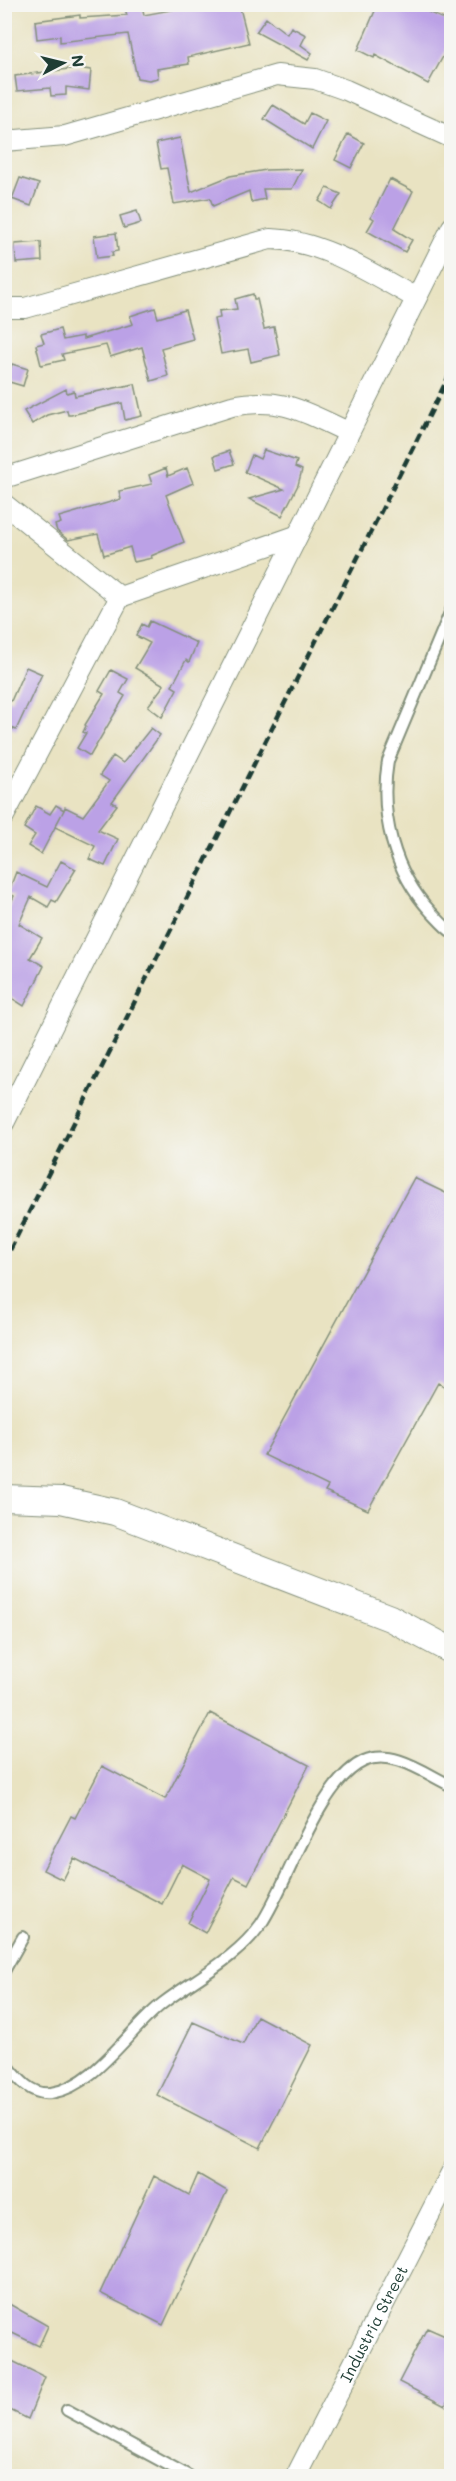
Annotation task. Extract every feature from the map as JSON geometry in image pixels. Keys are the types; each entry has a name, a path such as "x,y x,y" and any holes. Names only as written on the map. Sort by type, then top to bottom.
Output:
{"street":[{"path":"4,141 65,136 277,75 315,78 452,138"},
{"path":"4,1123 452,227"},
{"path":"4,308 25,309 270,239 304,244 342,259 417,298"},
{"path":"4,478 252,402 279,403 348,432"},
{"path":"4,504 120,597"},
{"path":"4,816 10,789 120,597 296,536"},
{"path":"4,1498 38,1498 81,1503 137,1519 390,1618 452,1651"},
{"name":"Industria Street","path":"296,2476 452,2171"}],"lane":[{"path":"452,608 388,760 384,787 385,814 404,874 417,897 452,932"},
{"path":"4,2061 32,2090 43,2093 68,2087 118,2048 161,2004 235,1952 261,1923 282,1888 333,1788 356,1765 377,1757 396,1759 452,1786"},
{"path":"4,1971 23,1936"},
{"path":"67,2410 189,2476"}],"building":[{"path":"182,4 239,4 249,43 188,57 189,64 157,69 158,78 149,80 137,78 128,34 60,42 60,36 37,39 35,21 80,15 80,18 127,15 125,9 142,5 144,15 182,8"},
{"path":"378,4 411,4 452,23 452,40 428,84 375,55 374,58 358,50"},
{"path":"266,18 287,34 291,27 306,35 301,45 312,53 308,60 256,32"},
{"path":"76,68 91,70 89,90 66,87 66,95 51,96 50,88 17,91 15,76"},
{"path":"273,105 304,124 310,113 326,121 312,149 264,119"},
{"path":"348,134 364,143 351,168 335,160"},
{"path":"180,138 191,192 230,176 266,170 302,169 292,189 263,189 265,199 251,202 249,191 213,206 210,198 174,204 167,168 161,169 156,143"},
{"path":"20,178 39,184 31,206 12,199"},
{"path":"390,179 413,191 394,229 412,240 405,252 367,231 374,219 371,217"},
{"path":"327,188 341,194 331,209 319,201"},
{"path":"137,211 141,223 124,228 120,216"},
{"path":"116,233 118,251 112,252 113,256 97,258 94,236"},
{"path":"41,242 42,261 16,263 15,244"},
{"path":"253,294 254,299 257,299 264,329 274,327 280,355 251,362 248,349 221,354 214,319 220,318 219,311 237,309 235,299"},
{"path":"155,308 158,318 185,310 193,339 161,348 168,376 151,381 142,347 110,357 106,345 62,354 64,360 41,365 36,345 44,343 41,334 60,329 63,340 83,336 83,339 133,324 130,316"},
{"path":"12,364 28,369 23,386 6,381"},
{"path":"135,384 142,416 125,420 122,403 71,415 68,415 67,410 47,415 32,424 24,411 66,389 67,393 74,391 75,396"},
{"path":"264,450 297,461 295,467 302,470 298,485 282,516 249,499 284,489 245,472 252,455 260,459"},
{"path":"229,451 234,464 218,469 214,456"},
{"path":"166,468 168,476 187,468 193,483 166,495 184,542 151,556 152,558 134,562 130,547 104,555 98,534 68,540 57,531 55,525 61,523 59,517 121,499 119,491 152,484 149,475"},
{"path":"150,621 197,643 189,662 186,660 172,686 177,689 162,717 148,706 164,685 135,668 150,643 136,636 142,624 147,627"},
{"path":"26,667 42,674 16,730 4,724 4,698 11,701"},
{"path":"111,670 128,679 120,693 125,696 90,756 77,748 86,733 83,732 85,725 104,694 99,691"},
{"path":"151,728 160,735 112,802 117,805 98,830 118,839 105,866 89,859 95,846 55,827 41,854 28,846 35,835 24,828 36,806 50,814 56,805 83,816 109,781 100,775 113,756 123,763"},
{"path":"61,861 76,869 56,902 52,900 48,907 31,897 19,924 42,938 30,958 44,966 24,1006 4,993 4,916 14,896 8,893 16,872 47,887"},
{"path":"414,1178 452,1196 452,1390 438,1383 368,1510 325,1491 328,1486 264,1455"},
{"path":"210,1713 309,1765 248,1884 234,1877 205,1933 188,1923 210,1879 182,1864 162,1904 74,1858 63,1880 43,1870 71,1816 75,1818 102,1766 165,1799"},
{"path":"257,2016 312,2045 260,2148 157,2095 193,2022 243,2044"},
{"path":"198,2174 227,2191 163,2325 100,2293 154,2176 189,2195"},
{"path":"4,2301 48,2326 39,2346 4,2329"},
{"path":"427,2328 452,2339 452,2391 445,2406 399,2382"},
{"path":"4,2357 45,2377 28,2419 4,2407"}],"railway":[{"path":"4,1262 452,370"}]}
